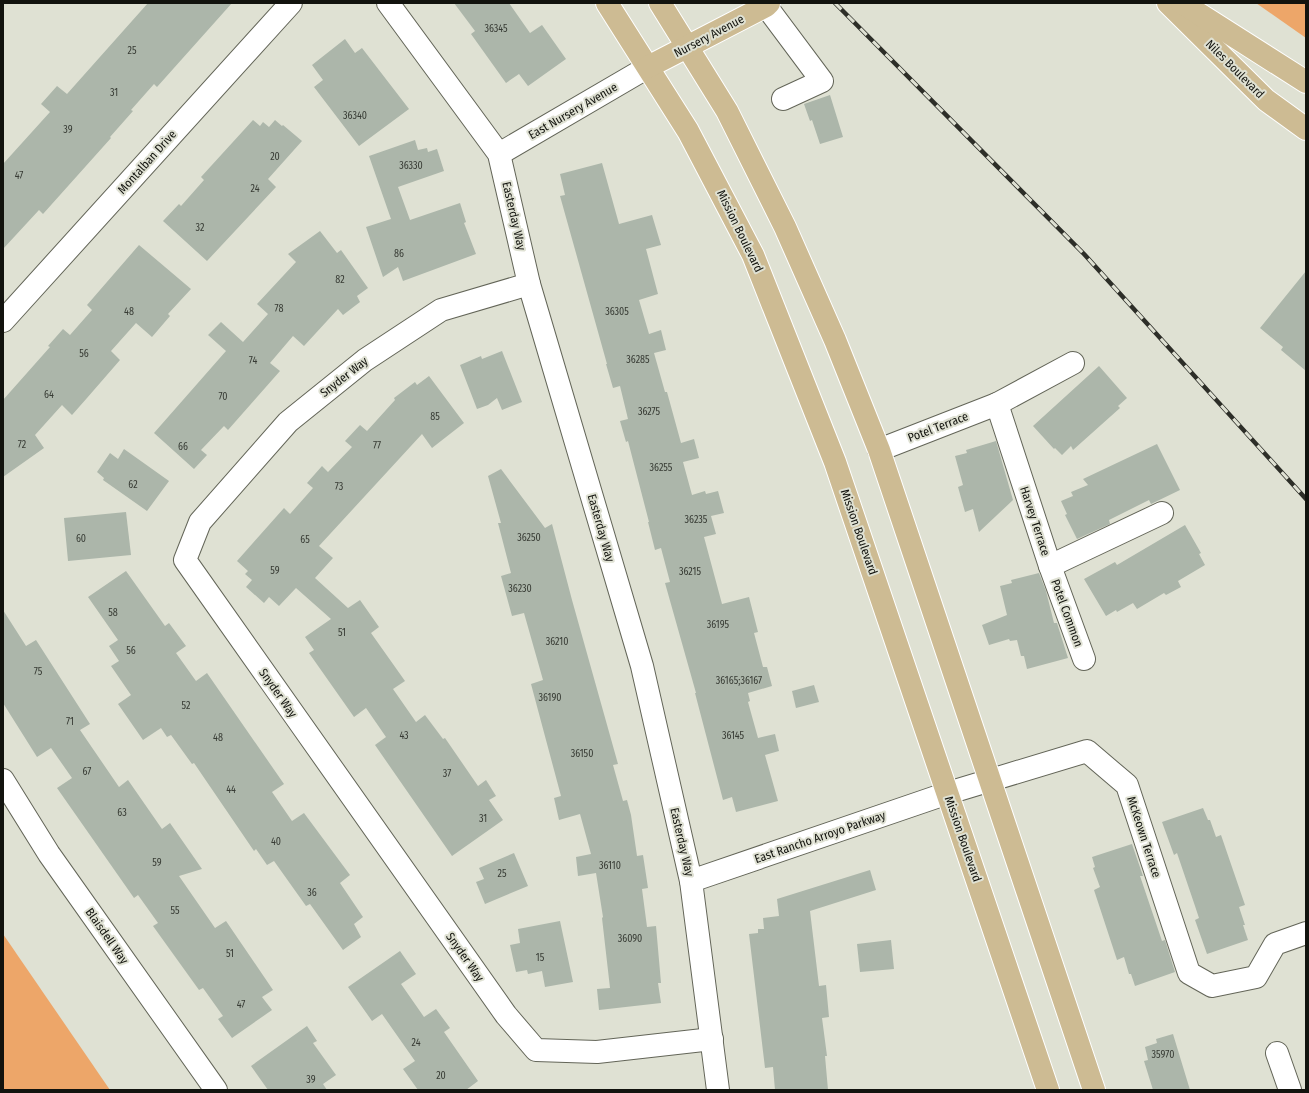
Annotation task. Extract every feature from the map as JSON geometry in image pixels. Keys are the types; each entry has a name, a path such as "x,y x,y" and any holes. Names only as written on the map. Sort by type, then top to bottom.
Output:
{"main road":[{"name":"Mission Boulevard","path":"606,3 688,131 753,255 835,462 1048,1090"},
{"path":"660,3 727,111 785,227 835,340 879,450 1094,1090"},
{"name":"Niles Boulevard","path":"1168,3 1266,100 1306,129"},
{"name":"Niles Boulevard","path":"1182,3 1306,82"},
{"name":"Nursery Avenue","path":"648,68 767,4"}],"street":[{"name":"Montalban Drive","path":"3,321 291,3"},
{"name":"Easterday Way","path":"388,3 499,154 529,284 642,666 691,881 718,1090"},
{"path":"767,4 822,81 783,99"},
{"name":"East Nursery Avenue","path":"499,154 648,68"},
{"name":"Snyder Way","path":"529,284 441,310 364,360 288,422 200,522 185,560 502,1009 536,1050 597,1052 712,1039"},
{"path":"996,404 1073,364"},
{"name":"Potel Terrace","path":"879,450 996,404"},
{"name":"Harvey Terrace","path":"996,404 1050,566 1162,513"},
{"name":"Potel Common","path":"1050,566 1084,660"},
{"name":"McKeown Terrace","path":"948,793 1087,751 1127,785 1188,973 1212,986 1256,977 1275,944 1306,933"},
{"name":"Blaisdell Way","path":"3,780 49,854 216,1090"},
{"name":"East Rancho Arroyo Parkway","path":"691,881 948,793"},
{"path":"1277,1053 1290,1090"}],"shaded area":[{"path":"1256,3 1306,3 1306,38"},
{"path":"3,934 110,1090 3,1090"}],"building":[{"path":"148,3 232,3 157,87 154,84 131,110 133,111 110,137 111,138 43,214 39,210 3,249 3,164 50,112 41,104 57,86 67,94"},
{"path":"454,3 509,3 530,33 542,25 566,59 528,86 519,74 506,83 471,34 475,31"},
{"path":"345,39 355,53 362,48 409,109 359,146 314,87 323,80 312,65"},
{"path":"830,95 843,137 820,144 812,120 810,121 804,104"},
{"path":"253,120 260,126 263,122 269,127 275,120 302,141 268,179 276,187 207,261 163,221 179,204 181,206 204,180 201,177"},
{"path":"415,140 418,150 427,148 428,152 437,149 444,171 398,187 410,220 460,203 466,222 464,223 476,254 403,281 398,267 383,277 366,227 391,219 369,156"},
{"path":"602,163 619,224 652,215 661,245 646,249 658,294 639,300 649,334 661,330 666,350 654,353 665,392 667,392 681,443 694,439 699,458 683,462 692,495 705,491 706,494 718,491 724,513 711,516 716,534 704,537 722,604 749,597 758,632 754,633 763,667 767,667 772,686 748,693 750,701 748,702 758,738 775,734 779,751 765,755 778,801 736,812 732,797 723,800 696,693 665,583 670,582 661,548 655,550 628,441 626,442 620,421 628,419 620,386 613,388 560,196 565,195 560,174"},
{"path":"320,231 337,253 341,250 368,288 357,296 360,302 343,315 338,309 304,346 293,336 270,363 280,371 228,430 224,426 201,450 207,455 194,469 154,433 226,351 208,335 221,322 243,342 268,314 257,304 296,262 288,254"},
{"path":"139,245 191,289 168,314 170,316 152,337 136,323 111,351 120,360 72,415 62,405 35,435 44,448 3,477 3,400 50,347 48,346 63,329 70,335 92,310 87,305"},
{"path":"1306,271 1306,371 1281,350 1283,347 1260,328"},
{"path":"502,351 522,402 502,410 497,398 488,405 477,409 460,365 481,356 482,359"},
{"path":"1099,366 1127,398 1118,406 1120,408 1073,450 1071,446 1062,455 1055,448 1054,449 1033,426"},
{"path":"429,376 464,423 432,448 422,434 319,546 333,558 315,578 348,608 360,600 379,627 371,633 405,681 393,689 416,722 425,715 443,739 445,738 478,786 486,780 496,796 489,800 503,820 452,856 375,745 386,737 366,708 354,717 309,653 314,650 305,637 331,619 296,588 279,606 269,597 264,603 246,587 252,580 245,574 248,571 237,561 284,508 290,514 313,488 307,483 322,466 328,472 352,447 345,441 360,425 367,431 395,400 394,398 415,382 417,385"},
{"path":"996,441 1013,500 979,532 973,509 965,512 958,487 963,485 955,456 967,453 966,450"},
{"path":"1157,444 1180,490 1151,504 1149,500 1109,520 1110,524 1077,539 1065,515 1067,514 1061,501 1073,496 1071,492 1088,485 1083,479"},
{"path":"124,449 169,481 147,511 103,480 104,478 97,472 110,453 118,459"},
{"path":"501,469 545,528 552,524 618,764 613,765 623,801 627,800 631,815 637,856 643,855 648,888 642,889 647,927 656,926 661,983 658,983 661,1003 599,1010 597,989 610,988 603,917 596,873 578,876 576,857 591,854 580,814 559,820 554,798 561,796 531,684 543,680 524,613 512,616 501,576 511,573 498,523 501,523 488,476"},
{"path":"126,512 131,555 68,561 64,518"},
{"path":"1185,525 1201,553 1199,554 1205,565 1178,581 1181,587 1166,595 1164,593 1137,609 1133,603 1106,616 1084,579 1115,562 1117,565"},
{"path":"126,571 165,626 169,623 186,646 176,653 196,681 207,673 284,784 272,792 292,821 304,813 350,875 340,883 363,917 354,924 361,937 343,950 310,904 306,906 274,861 267,865 256,849 254,851 194,763 192,764 171,735 167,737 161,728 143,740 118,704 131,695 111,666 119,661 109,646 118,640 88,597"},
{"path":"1039,573 1046,591 1054,623 1057,623 1068,658 1027,669 1024,656 1021,656 1017,640 1010,641 1009,639 989,645 982,625 1007,615 1000,586 1012,583 1011,580"},
{"path":"3,610 26,646 36,640 90,724 80,730 119,787 128,780 162,829 170,823 202,869 179,876 215,928 226,921 273,990 262,997 272,1010 232,1038 218,1019 223,1016 203,988 199,990 153,926 158,923 138,895 134,898 57,788 72,778 51,748 37,757 3,703"},
{"path":"814,685 819,702 796,708 792,691"},
{"path":"1203,808 1208,820 1210,820 1216,837 1221,835 1245,905 1239,907 1248,940 1207,954 1195,920 1199,918 1177,853 1174,855 1162,822"},
{"path":"1132,844 1143,876 1140,876 1162,941 1165,940 1175,972 1135,986 1131,974 1129,974 1124,957 1117,960 1094,890 1100,887 1093,868 1095,867 1092,857"},
{"path":"514,853 528,886 485,904 476,882 484,879 479,868"},
{"path":"870,870 876,890 810,911 819,986 826,985 829,1017 822,1018 827,1056 825,1056 828,1090 775,1090 773,1067 765,1068 749,934 758,933 758,929 764,929 763,918 779,916 777,899"},
{"path":"560,921 573,982 545,987 542,971 528,974 527,970 516,972 510,945 520,943 518,929"},
{"path":"891,940 894,969 860,972 857,944"},
{"path":"400,951 416,974 401,984 424,1017 436,1009 450,1028 444,1032 478,1081 466,1090 418,1090 403,1069 415,1061 382,1014 372,1021 348,987"},
{"path":"307,1026 317,1041 313,1043 336,1075 323,1084 327,1090 268,1090 251,1066"},
{"path":"1173,1034 1190,1090 1153,1090 1144,1061 1148,1060 1145,1047 1157,1043 1156,1039"}],"railway":[{"path":"835,3 1084,254 1306,499"}]}
